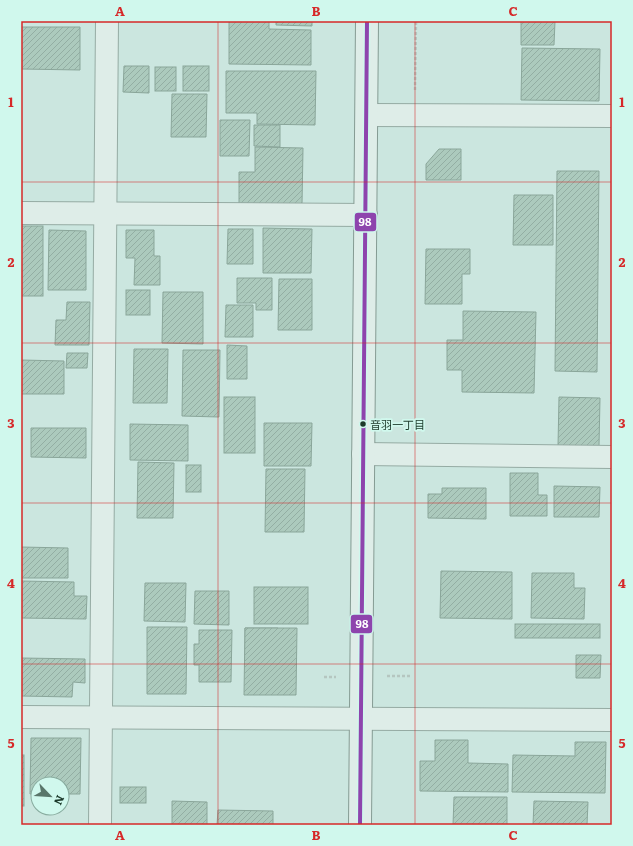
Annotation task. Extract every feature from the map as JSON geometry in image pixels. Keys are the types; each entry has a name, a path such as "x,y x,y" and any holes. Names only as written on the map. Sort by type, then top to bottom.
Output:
{"street":[{"path":"100,825 107,21"},
{"path":"360,825 368,21"},
{"path":"366,115 612,116"},
{"path":"21,212 366,215"},
{"path":"363,454 612,457"},
{"path":"21,717 612,720"}],"path":[{"path":"415,95 416,21"}],"building":[{"path":"229,21 269,21 269,29 311,30 311,65 229,64"},
{"path":"276,21 312,21 312,26 276,25"},
{"path":"521,21 555,21 554,45 521,45"},
{"path":"21,27 80,27 80,70 21,69"},
{"path":"522,48 600,49 599,101 521,100"},
{"path":"124,66 149,66 149,93 123,92"},
{"path":"183,66 209,66 209,91 183,91"},
{"path":"155,67 176,67 176,91 155,91"},
{"path":"226,71 316,71 315,125 257,124 257,113 226,113"},
{"path":"172,94 207,94 206,137 171,137"},
{"path":"220,120 250,120 249,156 220,156"},
{"path":"254,125 280,125 280,147 254,146"},
{"path":"255,147 303,148 302,205 239,205 239,172 255,172"},
{"path":"439,149 461,149 461,180 426,180 426,164"},
{"path":"557,171 599,171 597,372 555,371"},
{"path":"514,195 553,195 553,245 513,245"},
{"path":"21,226 43,226 43,296 21,296"},
{"path":"263,228 312,229 311,273 263,273"},
{"path":"228,229 253,229 253,264 227,264"},
{"path":"49,230 86,231 86,290 48,290"},
{"path":"126,230 154,230 154,256 160,256 160,285 134,285 135,258 126,258"},
{"path":"426,249 470,249 470,274 462,274 462,304 425,304"},
{"path":"237,278 272,278 272,310 256,310 256,303 237,303"},
{"path":"279,279 312,279 312,330 278,330"},
{"path":"126,290 150,290 150,315 126,315"},
{"path":"163,292 203,292 203,344 162,343"},
{"path":"67,302 90,302 89,345 55,345 56,320 66,320"},
{"path":"226,305 253,305 253,337 225,337"},
{"path":"463,311 536,312 534,393 462,392 462,370 447,370 447,340 463,340"},
{"path":"227,345 247,346 247,379 227,379"},
{"path":"134,349 168,349 167,403 133,403"},
{"path":"183,350 220,350 219,417 182,416"},
{"path":"67,353 88,353 87,368 66,368"},
{"path":"21,360 64,361 64,394 21,394"},
{"path":"224,397 255,397 255,453 224,453"},
{"path":"559,397 600,398 599,446 558,446"},
{"path":"264,423 312,423 311,466 264,466"},
{"path":"130,424 188,425 188,461 130,460"},
{"path":"31,428 86,428 86,458 31,457"},
{"path":"138,462 174,463 173,518 137,518"},
{"path":"186,465 201,465 201,492 186,492"},
{"path":"266,469 305,469 304,532 265,532"},
{"path":"510,473 538,473 538,495 547,495 547,516 510,516"},
{"path":"554,486 600,487 599,517 554,517"},
{"path":"442,488 486,488 486,519 428,518 428,494 442,494"},
{"path":"21,547 68,548 68,578 21,578"},
{"path":"441,571 512,572 512,619 440,618"},
{"path":"532,573 574,573 574,588 585,588 584,619 531,618"},
{"path":"21,581 74,582 74,596 87,596 86,619 21,618"},
{"path":"145,583 186,583 185,622 144,621"},
{"path":"254,587 308,587 308,624 254,624"},
{"path":"195,591 229,591 229,625 194,624"},
{"path":"515,624 600,624 600,638 515,638"},
{"path":"147,627 187,627 186,694 147,694"},
{"path":"245,628 278,628 277,669 245,669"},
{"path":"245,628 297,628 296,695 244,695"},
{"path":"199,630 232,630 231,682 199,682 199,665 194,665 194,644 199,644"},
{"path":"576,655 601,655 600,678 576,678"},
{"path":"21,658 85,659 85,683 73,682 72,697 21,696"},
{"path":"31,738 81,738 80,794 70,794 70,776 30,776"},
{"path":"435,740 468,740 468,763 508,764 508,792 420,791 420,761 435,761"},
{"path":"575,742 606,742 605,793 512,792 513,755 575,756"},
{"path":"21,755 24,755 24,806 21,806"},
{"path":"120,787 146,787 146,803 120,803"},
{"path":"454,797 507,797 507,825 453,825"},
{"path":"172,801 207,802 207,825 172,825"},
{"path":"534,801 588,802 587,825 533,825"},
{"path":"218,810 273,811 273,825 217,825"}],"transit line":[{"name":"98","path":"360,825 367,21"}],"place":[{"name":"音羽一丁目","path":"363,424"}]}
